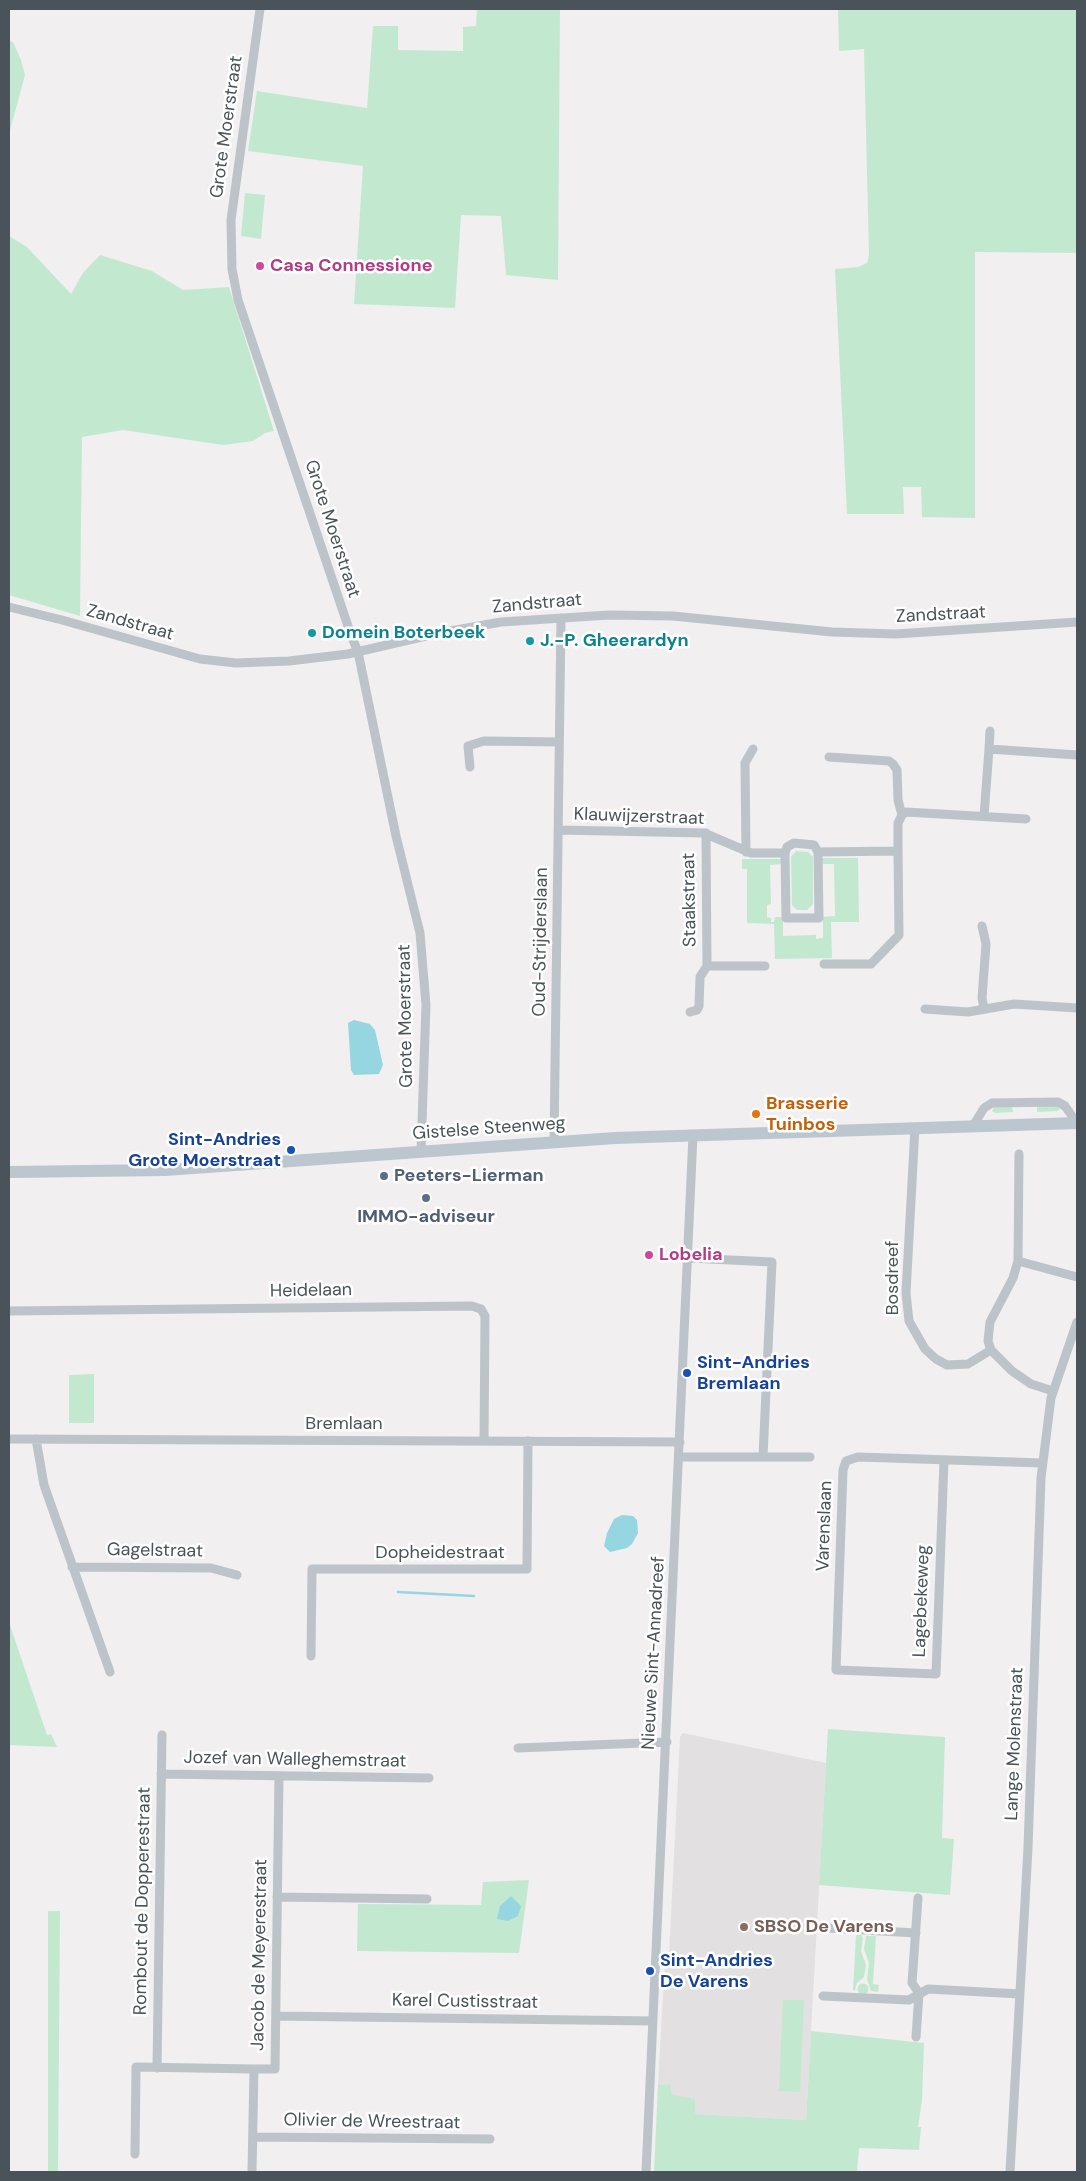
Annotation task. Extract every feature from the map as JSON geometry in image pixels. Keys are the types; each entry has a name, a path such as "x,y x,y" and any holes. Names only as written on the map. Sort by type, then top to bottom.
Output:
{"main road":[{"name":"Gistelse Steenweg","path":"9,1172 165,1170 554,1142 693,1135 1077,1123"}],"street":[{"name":"Grote Moerstraat","path":"260,9 231,220 232,269 238,300 350,635 358,652 396,836 422,947 426,1012 422,1151"},
{"name":"Zandstraat","path":"9,607 62,620 187,656 214,662 236,663 289,661 358,652 476,626 616,615 673,616 832,632 896,634 1077,622"},
{"name":"Oud-Strijderslaan","path":"554,1142 561,618"},
{"path":"984,816 990,731"},
{"path":"470,766 468,746 484,741 559,742"},
{"path":"746,852 746,763 753,749"},
{"path":"989,749 1077,755"},
{"path":"829,757 889,761 893,764 897,770 898,800 902,815"},
{"path":"824,964 871,964 899,935 898,823 902,815 911,811 1026,819"},
{"name":"Klauwijzerstraat","path":"558,830 706,834 746,852 785,853 787,847 794,843 814,845 818,852 898,851"},
{"name":"Staakstraat","path":"690,1012 697,1010 699,1006 700,977 707,966 706,834"},
{"path":"785,853 786,918 820,918 818,852"},
{"path":"982,926 986,944 982,998 984,1009"},
{"name":"Staakstraat","path":"707,966 765,966"},
{"path":"925,1010 968,1012 1014,1004 1077,1008"},
{"name":"Gistelse Steenweg","path":"973,1126 987,1106 992,1103 1058,1102 1065,1106 1077,1123"},
{"name":"Bosdreef","path":"915,1127 906,1293 909,1321 925,1349 936,1359 947,1365 968,1364 991,1350"},
{"name":"Nieuwe Sint-Annadreef","path":"646,2172 689,1258 693,1135"},
{"path":"1019,1154 1018,1261 1013,1278 990,1322 988,1334 991,1350 1002,1363 1023,1379 1053,1391"},
{"path":"689,1258 772,1262 764,1456"},
{"path":"1018,1261 1077,1277"},
{"name":"Heidelaan","path":"9,1311 472,1306 481,1309 485,1316 484,1441"},
{"name":"Lange Molenstraat","path":"1010,2172 1028,1848 1042,1463 1053,1391 1077,1322"},
{"name":"Bremlaan","path":"9,1439 680,1442"},
{"path":"36,1439 44,1485 110,1672"},
{"name":"Dopheidestraat","path":"311,1656 312,1568 527,1570 528,1441"},
{"path":"679,1457 810,1457"},
{"name":"Varenslaan","path":"836,1670 843,1470 846,1461 858,1457 1042,1463"},
{"name":"Lagebekeweg","path":"836,1670 936,1674 944,1460"},
{"name":"Gagelstraat","path":"72,1567 211,1568 238,1575"},
{"name":"Rombout de Dopperestraat","path":"157,2068 162,1736"},
{"path":"518,1748 666,1742"},
{"name":"Jozef van Walleghemstraat","path":"161,1774 429,1778"},
{"name":"Jacob de Meyerestraat","path":"252,2172 254,2069 275,2069 279,1776"},
{"path":"277,1897 428,1899"},
{"path":"916,2037 919,1993 912,1983 918,1898"},
{"path":"828,1928 916,1933"},
{"path":"823,1996 908,2000 928,1989 1020,1994"},
{"name":"Karel Custisstraat","path":"276,2016 653,2021"},
{"path":"135,2154 136,2067 254,2069"},
{"name":"Olivier de Wreestraat","path":"253,2136 490,2139"}],"shaded area":[{"name":"SBSO De Varens","path":"683,1733 826,1763 806,2120 695,2114 672,2095 671,2085 658,2084 665,1961 669,1955 680,1737"}],"green space":[{"path":"477,9 560,9 558,280 506,275 501,216 461,215 455,308 354,304 363,166 248,151 257,91 367,108 373,26 398,26 398,50 463,51 463,27 476,26"},
{"path":"838,9 1077,9 1077,253 975,252 975,518 922,517 921,487 903,487 904,514 847,514 835,269 858,267 867,263 869,255 864,49 839,51"},
{"path":"9,41 13,42 25,75 9,134"},
{"path":"245,193 265,195 261,239 241,236"},
{"path":"9,236 27,247 71,294 83,273 100,255 152,271 183,290 229,287 274,431 265,433 253,441 223,445 123,430 82,437 80,616 9,595"},
{"path":"796,851 808,852 813,857 813,904 807,910 797,910 792,905 791,857"},
{"path":"822,858 858,858 859,922 831,922 832,958 775,959 774,924 747,923 747,869 742,869 742,859 781,859 782,864 770,865 771,904 767,905 767,917 771,918 771,922 774,922 775,917 783,917 783,936 816,935 816,939 823,938 823,917 835,916 834,864 822,864"},
{"path":"1037,1106 1057,1106 1060,1109 1058,1111 1037,1112"},
{"path":"994,1107 1012,1107 1013,1112 995,1113 992,1111"},
{"path":"94,1374 94,1423 69,1423 69,1375"},
{"path":"9,1622 47,1735 51,1734 57,1747 9,1745"},
{"path":"828,1729 945,1737 942,1838 954,1839 950,1895 819,1885"},
{"path":"529,1880 519,1953 357,1951 358,1904 481,1905 483,1882"},
{"path":"48,1911 60,1911 58,2172 48,2172"},
{"path":"856,1935 861,1935 863,1938 861,1951 866,1965 864,1977 857,1983 855,1990 853,1990"},
{"path":"866,1936 876,1936 873,1984 879,1985 878,1992 871,1991 867,1979 869,1963 864,1949"},
{"path":"863,1983 869,1989 863,1995 857,1989"},
{"path":"783,2000 804,2000 800,2092 779,2091"},
{"path":"811,2031 924,2043 922,2100 918,2127 921,2127 919,2150 859,2148 857,2172 654,2172 658,2084 671,2085 672,2095 695,2099 695,2114 806,2120"}],"water":[{"path":"354,1020 370,1024 375,1030 383,1065 379,1074 354,1075 351,1070 348,1023"},
{"path":"622,1515 633,1516 637,1520 638,1533 632,1544 627,1548 610,1552 604,1546 607,1533 614,1519"},
{"path":"511,1896 521,1906 518,1916 508,1921 497,1919 500,1906"}],"waterway":[{"path":"398,1592 474,1596"}],"place":[{"name":"Casa Connessione","path":"260,266"},
{"name":"Domein Boterbeek","path":"312,633"},
{"name":"J.-P. Gheerardyn","path":"530,641"},
{"name":"Brasserie Tuinbos","path":"756,1114"},
{"name":"Sint-Andries Grote Moerstraat","path":"291,1150"},
{"name":"Peeters-Lierman","path":"384,1176"},
{"name":"IMMO-adviseur","path":"426,1198"},
{"name":"Lobelia","path":"649,1255"},
{"name":"Sint-Andries Bremlaan","path":"687,1373"},
{"name":"SBSO De Varens","path":"744,1927"},
{"name":"Sint-Andries De Varens","path":"650,1971"}]}
